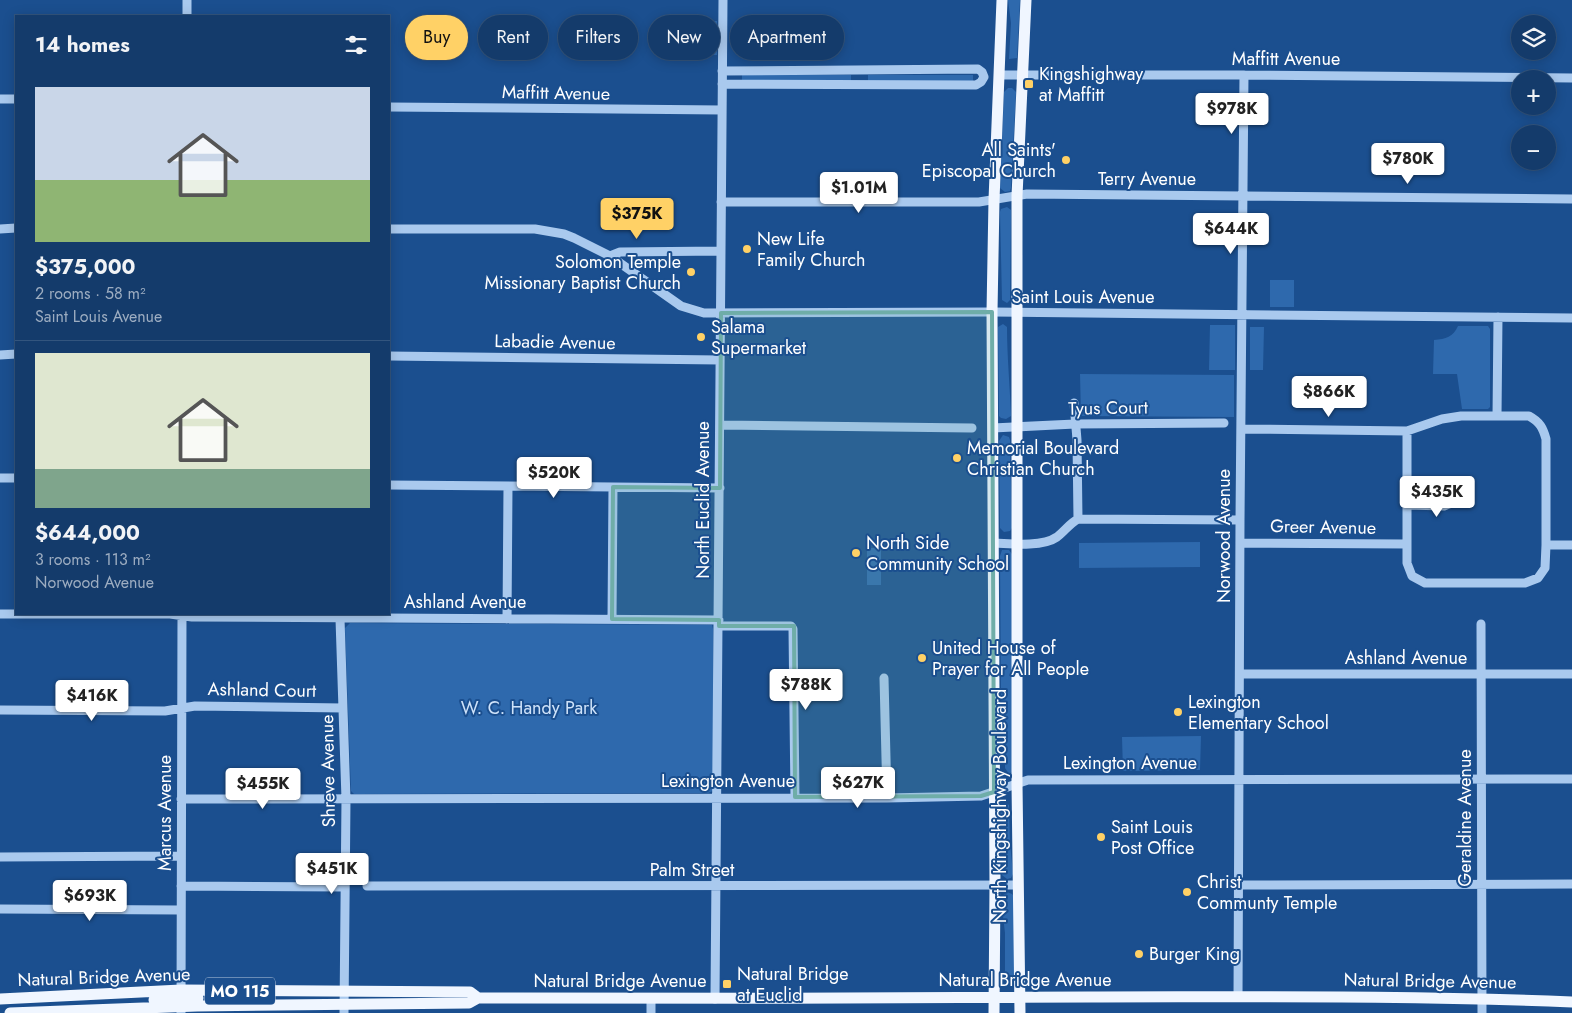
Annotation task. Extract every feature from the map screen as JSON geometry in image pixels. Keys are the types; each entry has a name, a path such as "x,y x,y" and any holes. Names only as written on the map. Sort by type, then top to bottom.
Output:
{"main road":[{"name":"North Kingshighway Boulevard","path":"994,1013 992,312 994,200 1002,0"},
{"name":"North Kingshighway Boulevard","path":"1020,1013 1017,784 1017,196 1026,0"},
{"name":"Natural Bridge Avenue","path":"10,1013 90,1010 247,997 271,991 344,1002 405,996 418,992 470,992 478,998"},
{"name":"Natural Bridge Avenue","path":"0,999 274,1004 344,1002 469,1003 478,998 1238,997 1482,998 1572,1002"}],"street":[{"path":"187,0 187,15"},
{"name":"North Euclid Avenue","path":"715,999 723,0"},
{"path":"722,71 978,69 984,77 976,85 722,84"},
{"name":"Maffitt Avenue","path":"999,75 1572,78"},
{"name":"Norwood Avenue","path":"1238,997 1244,75"},
{"path":"0,99 15,99"},
{"name":"Maffitt Avenue","path":"390,107 722,110"},
{"name":"Terry Avenue","path":"721,202 979,202 1027,194 1572,198"},
{"path":"0,228 15,228"},
{"name":"Saint Louis Avenue","path":"390,229 535,229 552,231 574,238 610,256 681,306 700,312 992,312 1572,318"},
{"path":"610,256 620,252 721,251"},
{"path":"1497,416 1498,317"},
{"path":"0,354 15,354"},
{"name":"Labadie Avenue","path":"390,356 720,360"},
{"path":"1074,403 1077,440 1078,519"},
{"path":"1241,428 1407,431 1442,419 1461,416 1529,416 1538,421 1544,430 1546,439 1545,568 1538,578 1524,583 1425,583 1412,576 1406,563 1408,505 1407,431"},
{"name":"Tyus Court","path":"993,428 1075,424 1224,423"},
{"path":"720,425 972,428"},
{"path":"0,478 15,478"},
{"path":"390,485 720,488"},
{"path":"507,619 508,487"},
{"path":"612,487 612,619"},
{"path":"1408,505 1444,506 1461,499"},
{"path":"994,543 1047,542 1057,537 1078,519 1240,520"},
{"name":"Greer Avenue","path":"1240,542 1406,544"},
{"path":"1546,545 1572,545"},
{"name":"Ashland Avenue","path":"0,614 15,614"},
{"name":"Ashland Avenue","path":"182,615 192,617 612,619 791,626 793,628 795,797"},
{"name":"Marcus Avenue","path":"181,1002 182,615"},
{"name":"Shreve Avenue","path":"340,618 346,799 344,1002"},
{"name":"Geraldine Avenue","path":"1481,624 1482,1013"},
{"name":"Ashland Avenue","path":"1240,674 1572,674"},
{"path":"884,678 887,798"},
{"name":"Ashland Court","path":"182,708 195,706 343,708"},
{"path":"0,710 165,711 182,708"},
{"name":"Lexington Avenue","path":"181,798 887,798 981,796 1028,780 1572,779"},
{"path":"0,857 181,856"},
{"path":"1238,885 1572,884"},
{"name":"Palm Street","path":"367,886 1018,885"},
{"path":"181,886 344,886"},
{"path":"0,910 180,910"},
{"path":"650,1013 651,998"}],"highlighted area":[{"path":"992,312 994,792 981,796 795,797 794,626 719,626 719,620 612,619 613,487 720,488 721,313"}],"green space":[{"path":"1008,0 1020,0 1017,58 1009,59 1011,23"},
{"path":"742,75 851,75 851,81 742,81"},
{"path":"868,75 973,75 973,81 868,81"},
{"path":"1008,88 1012,88 1016,92 1011,188 1010,191 1005,192 1000,188 1004,92"},
{"path":"1007,207 1011,210 1011,215 1010,300 1007,303 1002,300 1000,212 1001,209"},
{"path":"1270,280 1294,280 1294,307 1270,307"},
{"path":"1003,324 1007,327 1011,416 1006,419 999,416 998,327"},
{"path":"1210,325 1235,325 1235,370 1209,370"},
{"path":"1458,326 1488,326 1490,329 1490,407 1488,409 1462,409 1457,374 1433,374 1434,340 1449,337"},
{"path":"1250,327 1264,327 1263,370 1250,370"},
{"path":"1080,374 1234,375 1234,417 1081,416"},
{"path":"1003,435 1009,437 1010,440 1012,528 1010,531 1004,532 1000,528 999,441"},
{"path":"1200,542 1200,567 1079,568 1079,543"},
{"path":"867,548 881,548 881,585 867,585"},
{"path":"1002,550 1009,550 1012,554 1012,772 1009,774 1005,768 1005,725 1001,705 1000,556"},
{"name":"W. C. Handy Park","path":"350,623 712,625 713,791 708,793 354,794 351,791 345,628"},
{"path":"1201,736 1200,770 1123,771 1122,737"},
{"path":"1004,802 1009,805 1013,874 1011,878 1007,879 1002,875 1001,805"},
{"path":"1007,892 1014,897 1014,977 1010,981 1005,979 1005,933 1001,899"}],"place":[{"name":"Kingshighway at Maffitt","path":"1029,84"},
{"name":"All Saints' Episcopal Church","path":"1066,160"},
{"name":"New Life Family Church","path":"747,249"},
{"name":"Solomon Temple Missionary Baptist Church","path":"691,272"},
{"name":"Salama Supermarket","path":"701,337"},
{"name":"Memorial Boulevard Christian Church","path":"957,458"},
{"name":"North Side Community School","path":"856,553"},
{"name":"United House of Prayer for All People","path":"922,658"},
{"name":"Lexington Elementary School","path":"1178,712"},
{"name":"Saint Louis Post Office","path":"1101,837"},
{"name":"Christ Communty Temple","path":"1187,892"},
{"name":"Burger King","path":"1139,954"},
{"name":"Natural Bridge at Euclid","path":"727,984"}]}
